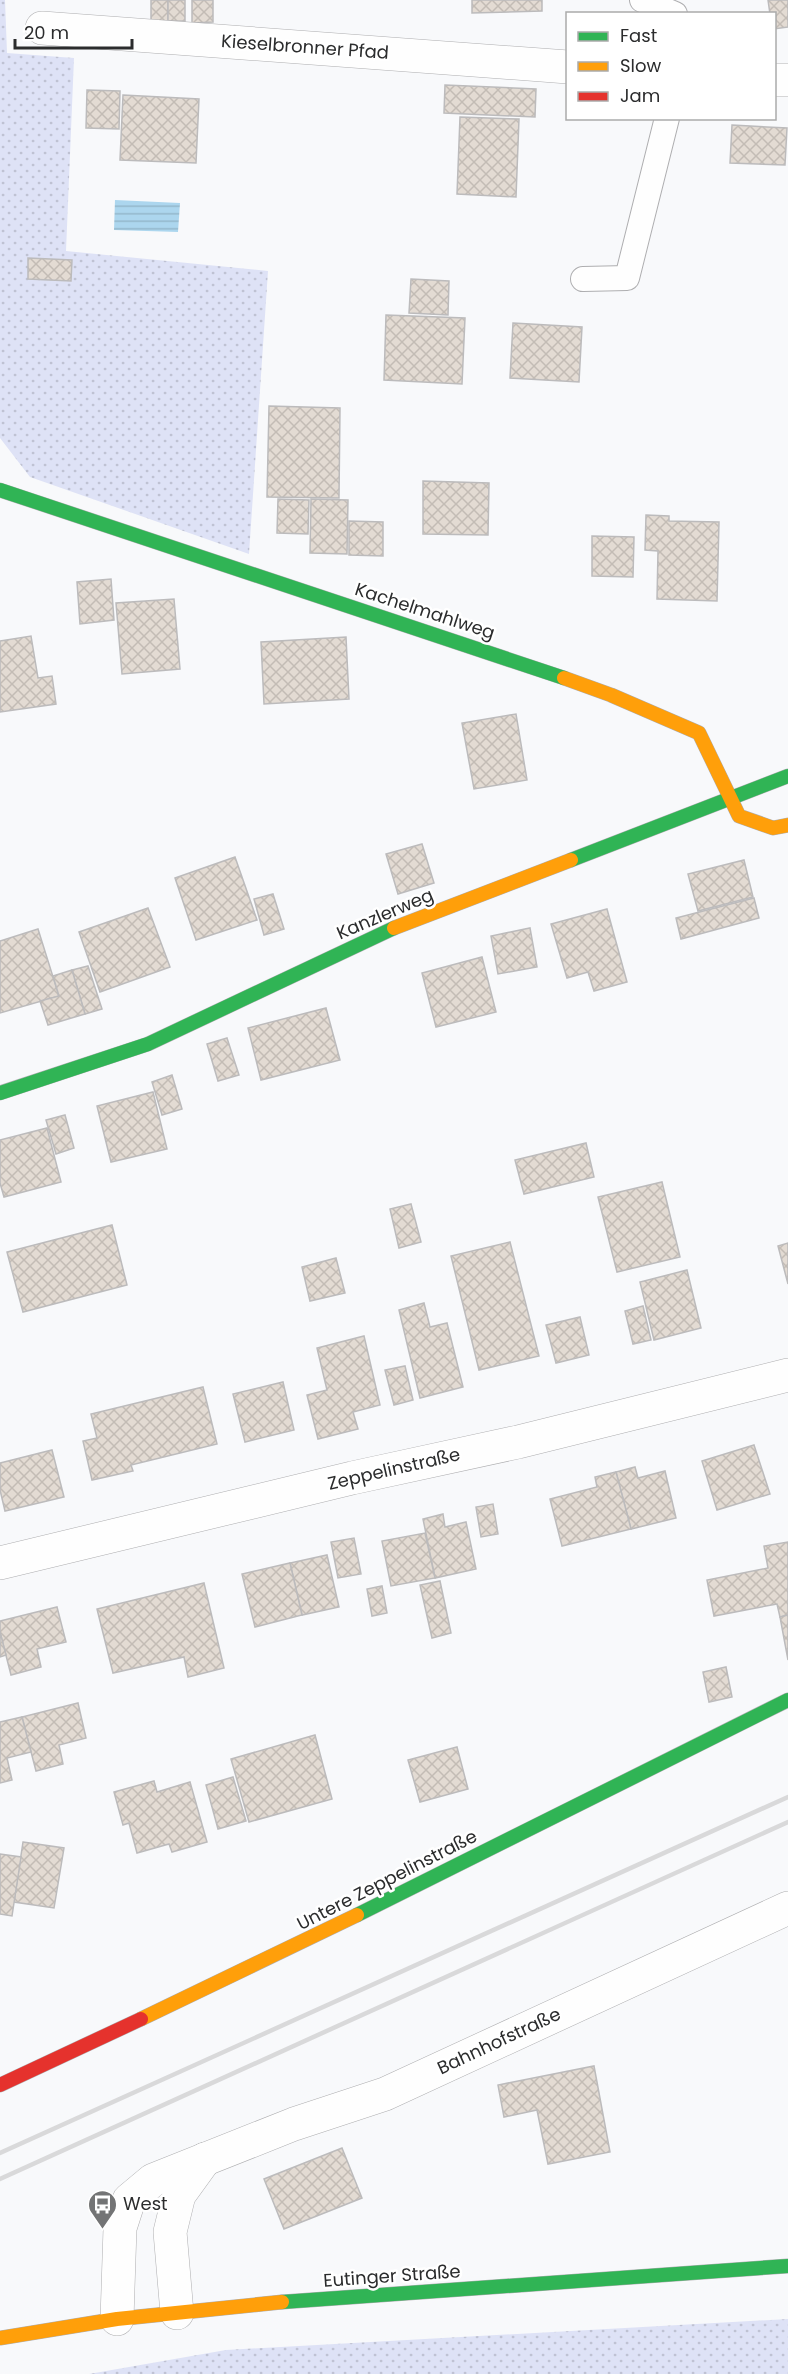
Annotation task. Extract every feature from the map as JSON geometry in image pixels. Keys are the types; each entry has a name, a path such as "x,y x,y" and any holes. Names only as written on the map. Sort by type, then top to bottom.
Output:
{"street":[{"name":"Kieselbronner Pfad","path":"42,27 566,67"},
{"name":"Kachelmahlweg","path":"0,490 519,661 611,695 699,733 739,816 773,828 788,825"},
{"name":"Kanzlerweg","path":"0,1093 148,1044 401,925 788,776"},
{"name":"Zeppelinstraße","path":"0,1563 352,1478 518,1442 788,1375"},
{"name":"Untere Zeppelinstraße","path":"0,2085 264,1961 788,1700"},
{"name":"Bahnhofstraße","path":"117,2319 119,2231 129,2200 153,2180 294,2124 385,2094 788,1908"},
{"path":"177,2313 170,2232 179,2195 205,2159"},
{"name":"Eutinger Straße","path":"0,2338 117,2319 294,2301 788,2266"}],"lane":[{"path":"642,0 670,12"},
{"path":"583,279 627,278 666,120"}],"shaded area":[{"path":"0,0 5,0 7,53 74,58 66,251 268,271 249,554 30,477 0,438"},
{"path":"788,2319 788,2374 89,2374 226,2350"}],"water":[{"path":"115,200 180,203 178,232 114,230"}],"building":[{"path":"151,0 168,0 168,21 151,21"},
{"path":"168,0 185,0 185,21 168,21"},
{"path":"192,0 213,0 213,22 192,23"},
{"path":"472,0 542,0 542,11 472,13"},
{"path":"768,0 788,0 788,27 776,29 776,12 770,12"},
{"path":"445,85 536,89 535,117 444,113"},
{"path":"87,90 120,91 119,129 86,128"},
{"path":"123,95 199,99 196,163 120,160"},
{"path":"460,117 519,119 516,197 457,194"},
{"path":"732,125 787,128 785,165 730,163"},
{"path":"28,258 72,260 71,281 28,279"},
{"path":"411,279 449,281 448,315 409,313"},
{"path":"386,315 465,318 462,384 384,380"},
{"path":"513,323 582,327 579,382 510,378"},
{"path":"269,406 340,408 339,498 267,497"},
{"path":"423,481 489,483 488,535 423,534"},
{"path":"278,499 309,500 308,534 277,533"},
{"path":"311,499 348,500 347,554 310,553"},
{"path":"646,515 669,516 669,521 719,522 717,601 657,599 658,551 645,550"},
{"path":"349,521 383,522 383,556 349,555"},
{"path":"592,536 634,537 633,577 592,576"},
{"path":"111,579 114,620 80,624 77,582"},
{"path":"174,599 180,669 122,674 116,603"},
{"path":"31,636 38,678 52,676 56,704 0,712 0,641"},
{"path":"346,637 349,699 264,704 261,642"},
{"path":"516,714 527,780 474,789 462,723"},
{"path":"422,844 434,883 398,894 386,854"},
{"path":"235,857 257,920 196,940 175,878"},
{"path":"744,860 753,897 698,911 688,874"},
{"path":"273,894 284,929 264,935 254,899"},
{"path":"754,898 759,918 681,939 676,918"},
{"path":"148,908 170,967 100,992 79,932"},
{"path":"607,909 627,982 594,991 588,972 567,978 551,924"},
{"path":"530,928 537,967 498,974 491,936"},
{"path":"38,929 59,996 0,1013 0,941"},
{"path":"482,957 496,1012 436,1027 422,973"},
{"path":"88,966 102,1009 85,1014 72,970"},
{"path":"72,970 85,1014 48,1025 40,1001 59,996 53,976"},
{"path":"326,1008 340,1060 261,1080 248,1028"},
{"path":"227,1038 239,1075 218,1081 207,1044"},
{"path":"172,1075 182,1109 162,1115 152,1082"},
{"path":"153,1092 167,1149 111,1162 97,1106"},
{"path":"65,1115 74,1148 56,1154 46,1120"},
{"path":"47,1128 61,1182 4,1197 0,1183 0,1140"},
{"path":"586,1143 594,1177 524,1194 515,1160"},
{"path":"662,1182 680,1257 617,1272 598,1197"},
{"path":"411,1204 421,1242 399,1248 390,1209"},
{"path":"112,1225 127,1285 23,1312 7,1252"},
{"path":"510,1242 539,1356 479,1370 451,1256"},
{"path":"788,1243 788,1284 778,1246"},
{"path":"336,1258 345,1293 310,1301 302,1267"},
{"path":"687,1270 701,1328 654,1340 640,1282"},
{"path":"424,1303 430,1327 447,1323 463,1387 420,1398 399,1310"},
{"path":"643,1306 651,1340 633,1344 625,1311"},
{"path":"580,1317 589,1355 556,1363 546,1325"},
{"path":"364,1336 380,1405 353,1412 358,1429 318,1439 307,1395 327,1390 317,1348"},
{"path":"405,1366 413,1400 394,1405 385,1370"},
{"path":"283,1382 294,1430 245,1442 233,1394"},
{"path":"203,1387 217,1444 131,1465 133,1471 92,1480 83,1441 97,1438 91,1414"},
{"path":"754,1445 770,1494 717,1510 702,1461"},
{"path":"52,1450 64,1497 5,1511 0,1490 0,1463"},
{"path":"635,1467 638,1478 665,1471 676,1518 631,1529 616,1472"},
{"path":"616,1472 631,1529 562,1546 550,1499 597,1487 595,1477"},
{"path":"493,1504 498,1534 481,1537 476,1507"},
{"path":"443,1514 445,1527 466,1522 476,1569 435,1578 423,1519"},
{"path":"425,1533 435,1578 391,1586 382,1541"},
{"path":"354,1538 361,1574 338,1578 331,1542"},
{"path":"788,1542 788,1615 780,1617 777,1604 714,1616 707,1580 768,1568 764,1546"},
{"path":"327,1555 339,1607 302,1615 290,1563"},
{"path":"290,1563 302,1615 255,1627 242,1574"},
{"path":"440,1581 451,1633 432,1638 420,1585"},
{"path":"204,1583 224,1668 188,1677 184,1657 113,1673 97,1609"},
{"path":"382,1586 387,1613 372,1616 367,1589"},
{"path":"57,1607 66,1642 37,1649 41,1667 11,1675 0,1632 0,1621"},
{"path":"788,1615 788,1660 780,1617"},
{"path":"0,1632 6,1655 0,1657"},
{"path":"726,1667 732,1697 709,1702 703,1672"},
{"path":"78,1703 86,1738 59,1745 63,1764 36,1771 22,1717"},
{"path":"22,1717 31,1752 7,1758 12,1780 0,1783 0,1722"},
{"path":"315,1735 332,1799 249,1822 231,1759"},
{"path":"457,1747 468,1789 420,1802 408,1760"},
{"path":"233,1777 246,1821 218,1829 206,1785"},
{"path":"154,1781 157,1792 190,1782 207,1842 172,1852 169,1844 137,1853 129,1823 123,1825 114,1792"},
{"path":"23,1842 64,1848 54,1908 14,1902"},
{"path":"0,1854 21,1857 12,1916 0,1914"},
{"path":"594,2066 610,2152 548,2164 537,2110 504,2117 498,2085"},
{"path":"342,2148 362,2198 284,2229 264,2179"}],"railway":[{"path":"0,2153 788,1797"},
{"path":"0,2179 788,1822"}],"traffic: fast":[{"path":"0,490 564,678"},
{"path":"571,860 788,776"},
{"path":"0,1093 148,1044 394,928"},
{"path":"357,1915 788,1700"},
{"path":"282,2302 788,2266"}],"traffic: slow":[{"path":"564,678 611,695 699,733 739,816 773,828 788,825"},
{"path":"394,928 571,860"},
{"path":"141,2019 357,1915"},
{"path":"0,2338 117,2319 282,2302"}],"traffic: jam":[{"path":"0,2085 141,2019"}],"place":[{"name":"West","path":"102,2230"}]}
